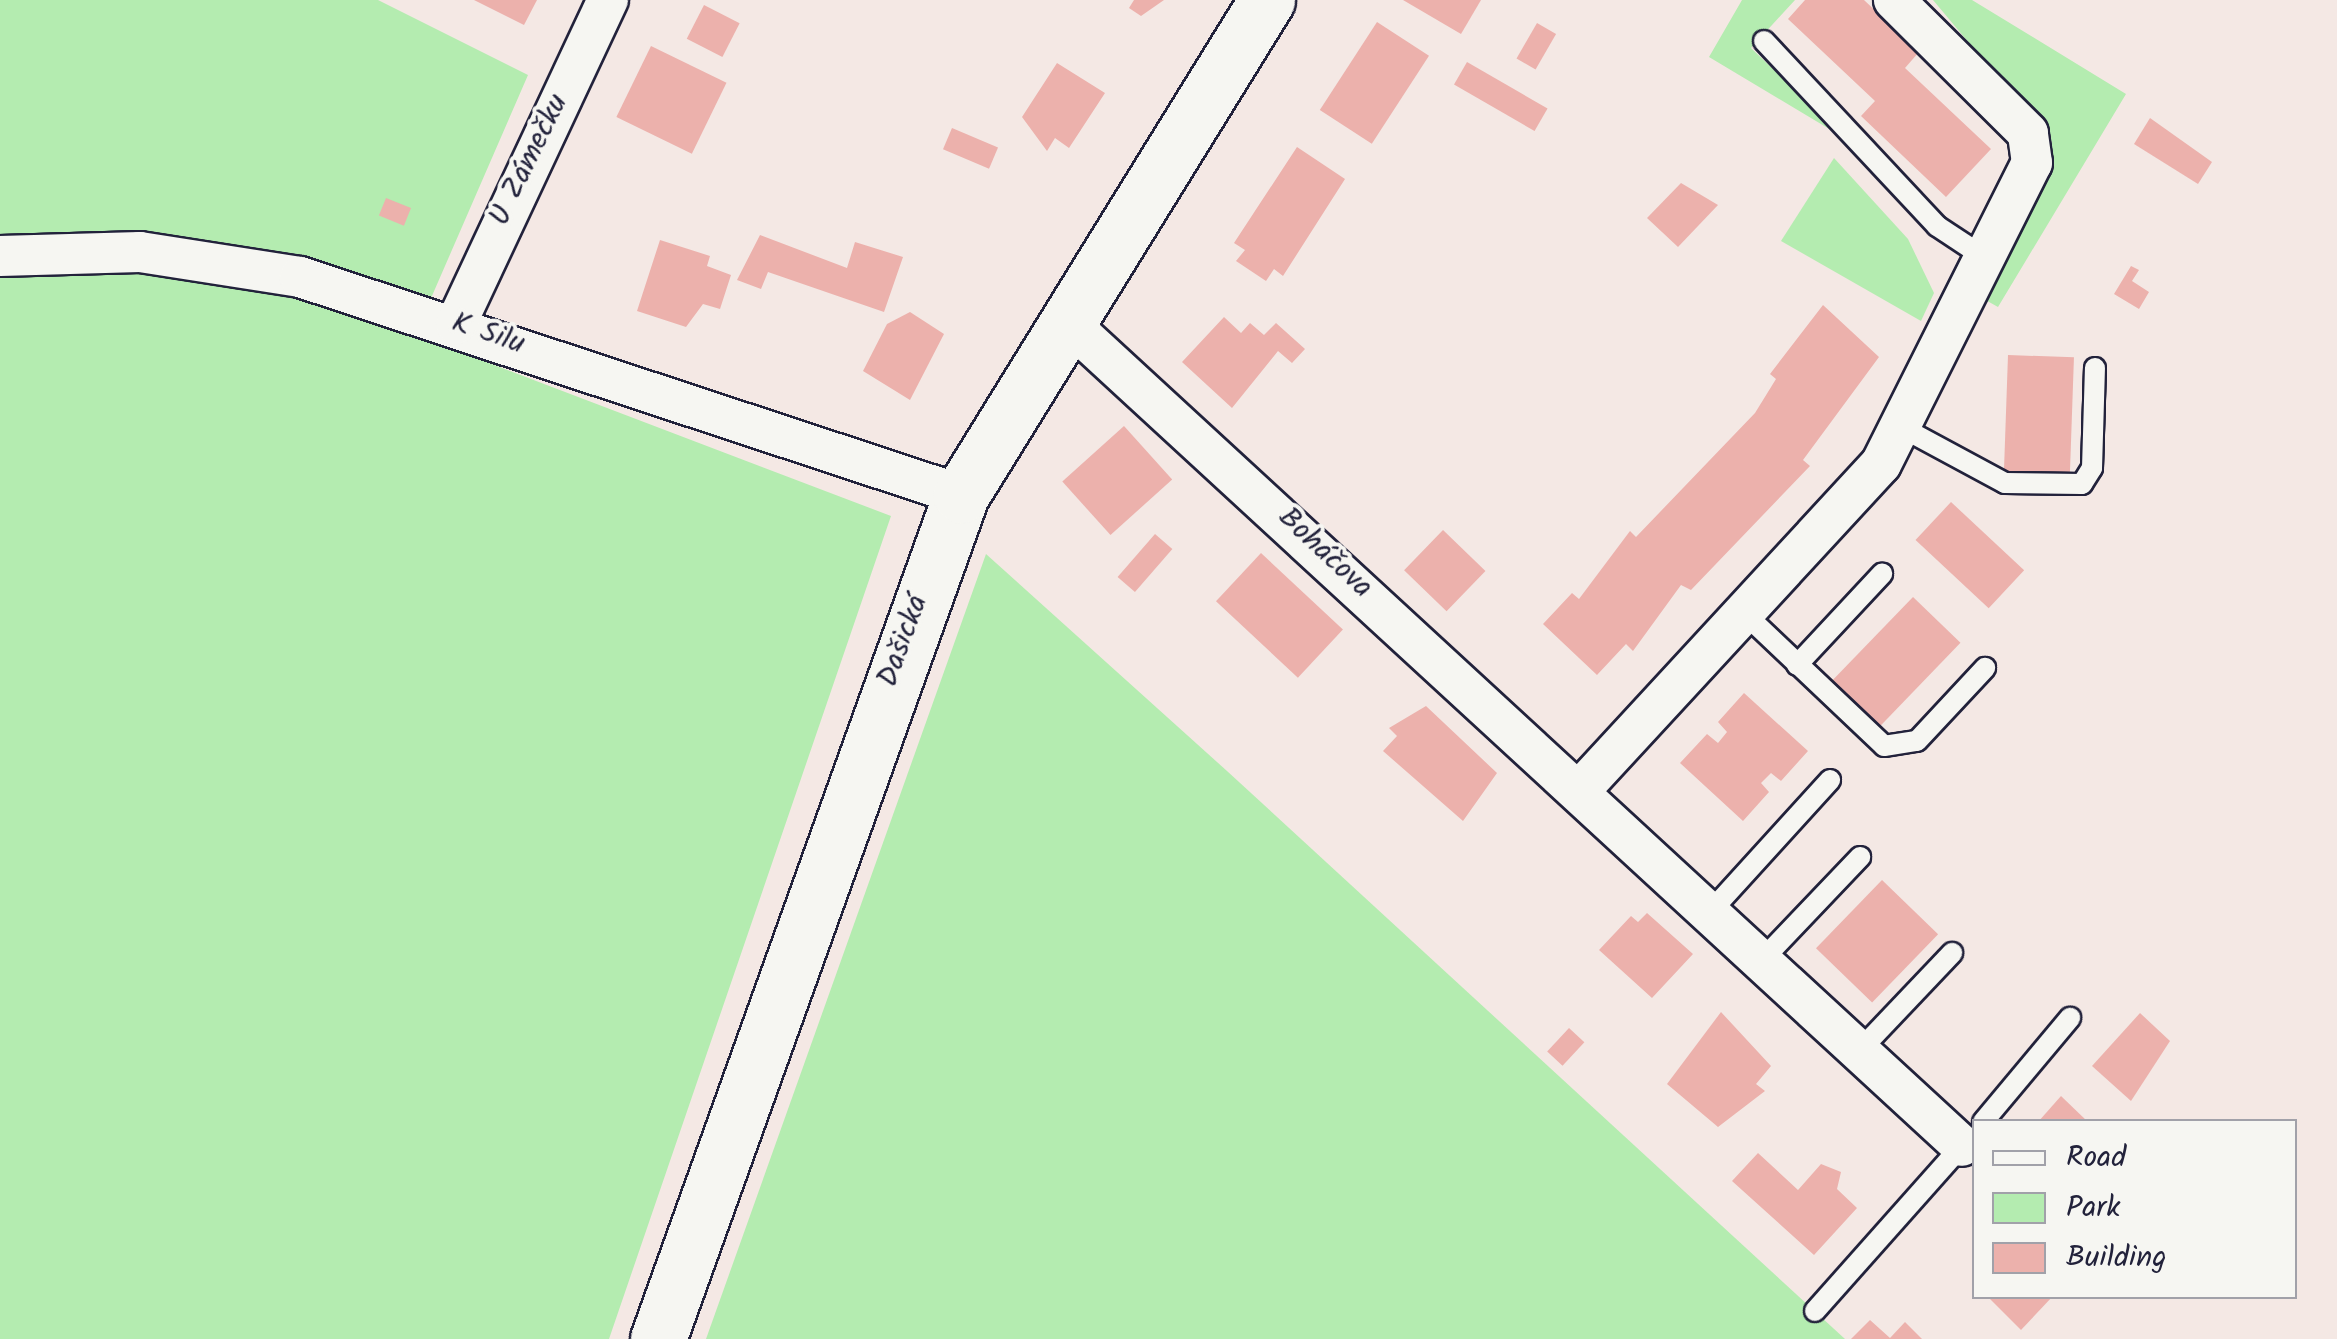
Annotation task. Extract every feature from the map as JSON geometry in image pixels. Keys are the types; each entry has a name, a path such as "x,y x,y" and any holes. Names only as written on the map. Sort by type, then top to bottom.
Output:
{"main road":[{"name":"Dašická","path":"658,1339 961,495 1065,320 1267,0"}],"street":[{"name":"U Zámečku","path":"456,324 608,0"},
{"path":"1581,788 1866,483 1902,428 2033,146 1894,0"},
{"name":"K Silu","path":"0,256 85,249 220,262 456,324 961,495"},
{"name":"Boháčova","path":"1065,320 1581,788 1860,1050 1972,1132"}],"lane":[{"path":"1764,41 1937,226 1984,257"},
{"path":"1902,428 2004,483 2082,484 2092,468 2094,368"},
{"path":"1798,665 1882,574"},
{"path":"1744,613 1874,740 1895,748 1917,741 1985,668"},
{"path":"1712,911 1830,780"},
{"path":"1763,959 1860,857"},
{"path":"1860,1050 1952,953"},
{"path":"1985,1119 2070,1018"},
{"path":"1815,1310 1972,1134"}],"green space":[{"path":"0,0 378,0 528,75 415,335 891,516 609,1339 0,1339"},
{"path":"1742,0 1795,0 1751,48 1846,139 1709,57"},
{"path":"1933,0 1972,0 2126,94 1998,307 1973,293 2006,253 2052,142"},
{"path":"1834,158 1908,239 1934,293 1921,321 1781,241"},
{"path":"986,554 1227,771 1845,1339 706,1339"}],"building":[{"path":"474,0 537,0 524,25"},
{"path":"1134,0 1164,0 1141,16 1129,8"},
{"path":"1403,0 1481,0 1461,34"},
{"path":"1805,0 1864,0 1919,52 1905,68 1991,149 1946,197 1861,116 1875,101 1788,19"},
{"path":"704,5 740,23 722,57 687,39"},
{"path":"1377,22 1429,56 1372,144 1320,110"},
{"path":"1537,23 1556,34 1536,70 1516,59"},
{"path":"651,46 726,83 692,154 616,117"},
{"path":"1467,62 1548,108 1535,131 1454,85"},
{"path":"1057,63 1105,93 1069,148 1055,138 1047,151 1022,117"},
{"path":"2150,118 2212,162 2198,184 2134,144"},
{"path":"952,128 998,148 989,169 943,149"},
{"path":"1297,147 1345,179 1283,276 1274,269 1266,281 1236,261 1245,250 1234,243"},
{"path":"1681,183 1718,205 1678,247 1647,218"},
{"path":"386,198 411,208 404,226 379,216"},
{"path":"760,235 847,268 855,242 903,257 884,312 768,272 761,289 737,280"},
{"path":"660,240 710,256 707,266 731,275 720,309 703,304 686,327 637,311"},
{"path":"2131,266 2139,270 2132,281 2149,292 2139,309 2114,294"},
{"path":"1823,305 1879,357 1803,460 1810,466 1691,590 1681,585 1633,651 1626,644 1597,675 1543,624 1572,593 1579,599 1630,531 1636,537 1755,413 1776,379 1770,374"},
{"path":"910,312 944,334 910,400 863,371 887,324"},
{"path":"1224,317 1241,333 1250,323 1264,335 1276,323 1305,349 1292,363 1278,351 1232,408 1182,362"},
{"path":"2008,355 2074,357 2070,476 2004,474"},
{"path":"1124,426 1172,480 1110,535 1062,482"},
{"path":"1951,502 2024,570 1989,608 1916,540"},
{"path":"1443,530 1485,571 1447,611 1404,570"},
{"path":"1155,534 1172,549 1135,592 1118,577"},
{"path":"1261,553 1343,629 1298,678 1216,601"},
{"path":"1913,597 1960,643 1877,729 1830,683"},
{"path":"1744,693 1808,751 1781,781 1771,773 1761,783 1769,792 1743,821 1680,763 1707,734 1718,743 1727,732 1718,722"},
{"path":"1426,706 1497,773 1463,821 1383,751 1397,736 1389,728"},
{"path":"1882,880 1938,934 1872,1003 1816,948"},
{"path":"1647,913 1693,954 1652,998 1599,950 1631,916 1638,922"},
{"path":"1721,1012 1771,1066 1756,1084 1765,1091 1718,1127 1667,1084"},
{"path":"2140,1013 2170,1041 2131,1101 2092,1066"},
{"path":"1569,1028 1584,1042 1563,1066 1547,1051"},
{"path":"2061,1096 2085,1119 2041,1119"},
{"path":"1758,1153 1798,1190 1821,1164 1841,1172 1837,1189 1857,1208 1814,1255 1732,1181"},
{"path":"1990,1299 2050,1299 2021,1330"},
{"path":"1870,1320 1890,1338 1905,1322 1922,1339 1851,1339"}]}
